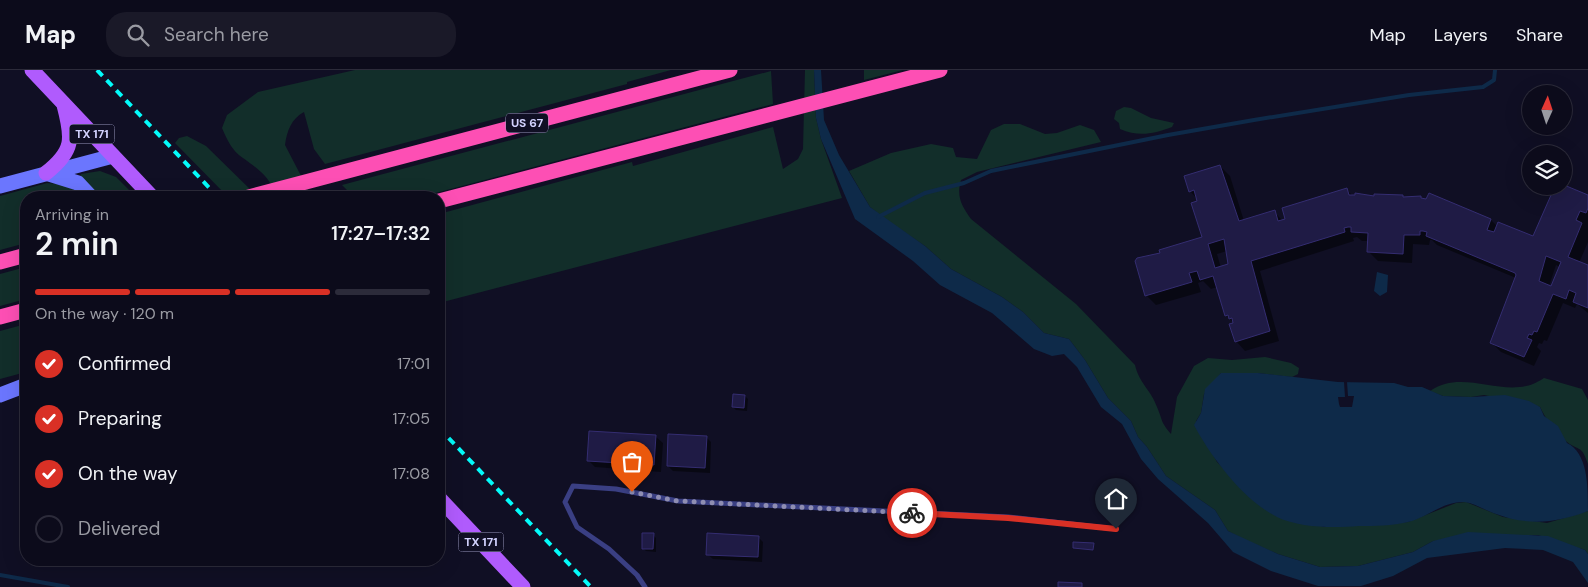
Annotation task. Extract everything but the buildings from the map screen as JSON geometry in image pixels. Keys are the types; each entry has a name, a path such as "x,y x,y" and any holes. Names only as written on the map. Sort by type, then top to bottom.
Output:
{"highway":[{"name":"US 67","path":"271,191 730,70"},
{"path":"445,199 940,70"},
{"path":"0,262 20,257"},
{"path":"0,317 20,312"}],"main road":[{"name":"TX 171","path":"32,70 146,191"},
{"path":"46,173 62,160 68,147 70,127 64,104"},
{"path":"0,186 113,156"},
{"path":"46,173 78,183 85,191"},
{"path":"0,396 20,387"},
{"path":"0,396 20,391"},
{"name":"TX 171","path":"445,504 524,587"}],"lane":[{"path":"645,587 636,575 609,549 577,527 565,502 573,486 616,489 678,501 1008,518 1116,529"}],"green space":[{"path":"355,70 671,70 627,82 627,84 325,164 314,149 304,112 290,126 285,145 309,191 275,191 264,174 238,155 227,138 222,128 227,115 258,92"},
{"path":"805,70 814,70 816,118 821,139 842,198 445,301 445,212 632,162 633,166 773,127 783,169 798,159 803,149"},
{"path":"864,70 903,70 864,80"},
{"path":"771,71 773,104 443,191 348,191 342,185"},
{"path":"1124,107 1131,108 1151,118 1174,123 1172,127 1152,133 1140,134 1120,129 1119,123 1114,119 1116,111"},
{"path":"1004,124 1020,124 1045,134 1057,133 1080,125 1094,130 1101,142 977,172 961,180 960,196 971,219 1076,304 1135,365 1139,377 1154,401 1163,423 1171,434 1177,397 1194,366 1208,358 1232,360 1265,357 1291,363 1299,368 1298,374 1292,377 1258,373 1221,373 1204,394 1201,413 1196,421 1217,462 1261,506 1324,527 1408,522 1456,503 1466,502 1503,517 1547,523 1588,511 1588,554 1585,550 1538,535 1506,535 1433,541 1413,552 1358,566 1320,567 1278,554 1228,531 1215,510 1166,476 1138,437 1131,421 1108,398 1085,360 1069,339 1044,333 1023,312 1002,297 951,269 925,246 885,219 870,207 849,171 891,153 931,144 953,148 956,157 977,159 991,130"},
{"path":"187,136 206,146 252,191 222,191 175,143 179,138"},
{"path":"100,171 116,177 130,191 93,191 80,177 81,174"},
{"path":"47,183 68,185 76,191 20,191 20,245 0,250 0,196"},
{"path":"20,269 20,301 0,306 0,274"},
{"path":"20,326 20,374 0,379 0,331"},
{"path":"1544,378 1582,389 1588,400 1588,464 1580,449 1571,445 1555,431 1540,407 1484,395 1471,397 1443,396 1430,391 1441,385 1453,382 1514,387 1531,385"}],"water":[{"path":"814,70 821,70 824,120 839,155 870,207 925,246 951,269 1002,297 1023,312 1044,333 1069,339 1085,360 1108,398 1131,421 1138,437 1166,476 1215,510 1228,531 1278,554 1320,567 1358,566 1413,552 1433,541 1468,532 1548,536 1585,550 1588,554 1588,583 1573,562 1543,550 1505,548 1427,558 1393,576 1361,586 1318,586 1271,571 1233,552 1208,523 1158,479 1141,459 1122,424 1101,407 1077,367 1064,354 1052,356 1034,349 992,313 940,285 913,261 855,219 821,139 816,118"},
{"path":"1377,272 1388,275 1387,292 1380,296 1374,291"},
{"path":"1221,373 1258,373 1338,382 1394,383 1408,387 1422,387 1443,396 1505,395 1529,401 1540,407 1544,416 1558,426 1567,443 1579,454 1583,462 1587,481 1588,511 1554,520 1531,521 1508,518 1472,504 1456,502 1415,520 1390,525 1328,527 1286,521 1264,509 1240,489 1219,464 1194,425 1201,413 1205,389"}],"pier":[{"path":"1344,382 1347,382 1348,396 1354,396 1352,407 1340,407 1339,404 1338,397 1345,397"}],"waterway":[{"path":"878,217 925,193 964,183 991,171 1168,135 1254,120 1409,95 1483,87 1494,80 1495,70"},
{"path":"0,575 68,587"}],"railway":[{"path":"97,70 212,191"},
{"path":"445,434 591,587"}],"way so far":[{"path":"632,492 678,501 912,513"}],"route":[{"path":"912,513 1008,518 1116,529"}]}
